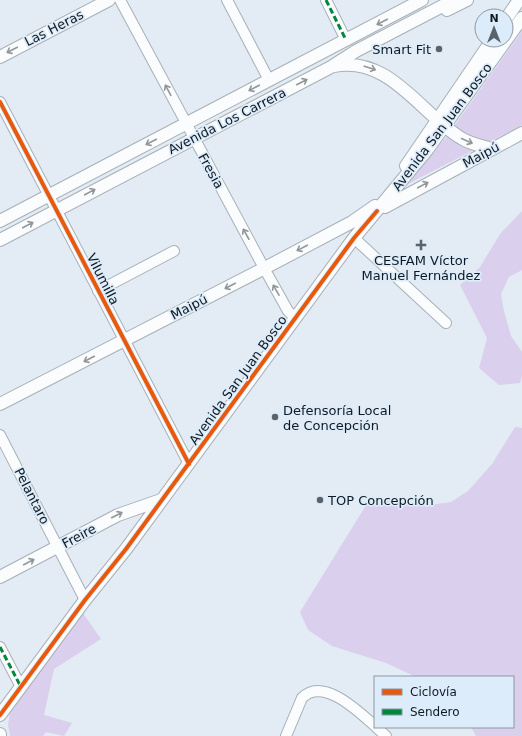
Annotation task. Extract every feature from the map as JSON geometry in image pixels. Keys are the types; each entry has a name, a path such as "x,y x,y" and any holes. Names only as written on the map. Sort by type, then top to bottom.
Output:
{"main road":[{"name":"Las Heras","path":"0,57 109,0"},
{"name":"Avenida Los Carrera","path":"0,221 422,0"},
{"name":"Avenida Los Carrera","path":"0,240 193,138 336,66 356,51 454,0"},
{"path":"336,66 467,0"},
{"path":"514,8 520,0"},
{"name":"Avenida San Juan Bosco","path":"0,715 85,600 126,549 189,464 392,185 522,18"},
{"name":"Avenida San Juan Bosco","path":"441,122 487,48"},
{"path":"336,66 361,66 383,74 466,141 493,149"},
{"name":"Maipú","path":"0,404 124,341 522,133"},
{"path":"336,230 345,232 354,238"},
{"name":"Freire","path":"0,577 118,515 161,500"}],"street":[{"name":"Fresia","path":"120,0 264,268 288,311 295,318"},
{"path":"227,0 269,80"},
{"path":"326,0 346,40"},
{"name":"Vilumilla","path":"0,102 189,464"},
{"path":"354,238 446,323"},
{"path":"98,291 174,251"},
{"name":"Pelantaro","path":"0,435 85,600"},
{"path":"0,647 21,686"},
{"path":"286,736 302,698 306,694 315,690 326,692 341,699 374,726"},
{"path":"376,728 386,736"}],"shaded area":[{"path":"522,31 522,125 404,186 447,136 510,48 514,48 514,42"},
{"path":"522,211 522,270 509,277 501,294 511,336 522,352 522,375 520,383 499,385 479,368 487,338 460,285 480,267 500,234"},
{"path":"515,427 522,428 522,736 476,736 472,728 514,728 514,676 414,676 386,663 332,646 308,630 300,612 368,502 399,501 423,506 451,502 468,491 492,464"},
{"path":"83,613 101,639 54,669 44,715 72,723 64,736 46,732 43,736 10,736 8,725 11,705"}],"marked path":[{"path":"326,0 346,40"},
{"path":"0,647 21,687"}],"cycle path":[{"path":"0,102 189,464"},
{"path":"0,715 85,600 126,549 354,238 377,211"}],"place":[{"name":"Smart Fit","path":"439,49"},
{"name":"CESFAM Víctor Manuel Fernández","path":"421,245"},
{"name":"Defensoría Local de Concepción","path":"275,417"},
{"name":"TOP Concepción","path":"320,500"}]}
